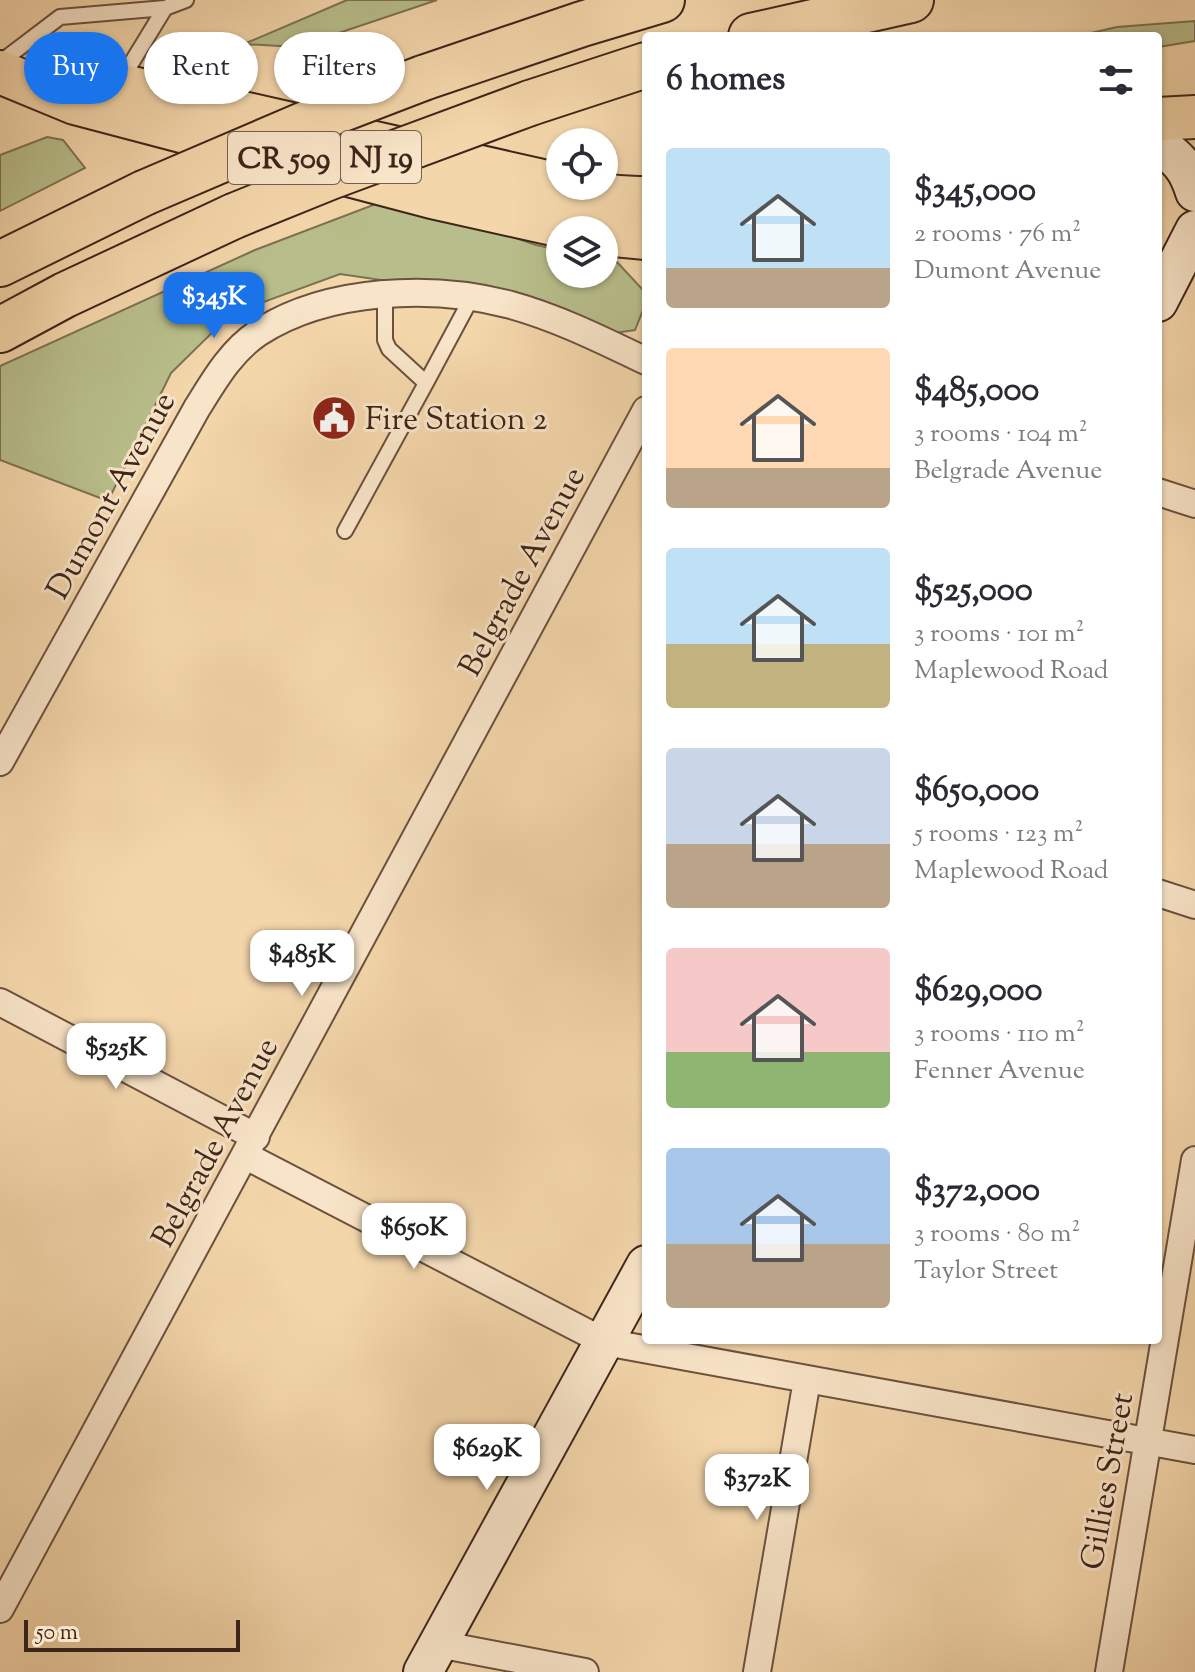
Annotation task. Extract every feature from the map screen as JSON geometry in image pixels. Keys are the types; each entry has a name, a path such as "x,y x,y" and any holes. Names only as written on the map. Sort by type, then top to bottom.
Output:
{"highway":[{"name":"NJ 19","path":"0,264 144,193 324,116 568,28 662,0"},
{"path":"769,32 911,0"},
{"name":"NJ 19","path":"0,330 65,295 234,216 530,103 642,66"}],"main road":[{"name":"CR 509","path":"1,65 24,69"},
{"name":"CR 509","path":"1,65 75,103 432,197 546,222"},
{"name":"CR 509","path":"128,86 546,182"},
{"path":"1162,119 1195,117"},
{"name":"CR 509","path":"618,196 642,198"},
{"path":"618,235 642,238"}],"street":[{"path":"1162,148 1178,158 1190,176 1195,192"},
{"path":"1162,294 1195,230"},
{"name":"Dumont Avenue","path":"0,762 224,365 256,334 293,314 354,297 425,294 472,297 510,305 561,322 642,359"},
{"name":"Belgrade Avenue","path":"0,1609 642,417"},
{"path":"1162,493 1195,504"},
{"path":"1162,894 1195,905"},
{"path":"0,1002 251,1146 605,1342 1195,1450"},
{"name":"Gillies Street","path":"1109,1672 1195,1160"},
{"path":"585,1672 431,1658 642,1273"},
{"path":"757,1672 807,1380"}],"lane":[{"path":"1,65 60,17 165,8 186,0"},
{"path":"128,69 165,8"},
{"path":"385,295 385,340 389,349 426,383"},
{"path":"345,531 472,297"}],"green space":[{"path":"347,0 437,0 342,32 274,32 274,46 258,45 258,38"},
{"path":"1195,21 1195,41 1162,46 1162,32 1095,32 1117,27"},
{"path":"47,137 63,140 85,168 0,211 0,155"},
{"path":"394,197 546,247 546,288 618,288 618,263 642,289 642,312 635,330 608,334 504,298 340,274 231,314 171,373 108,501 0,460 0,366 255,250"}],"place":[{"name":"Fire Station 2","path":"334,418"}]}
